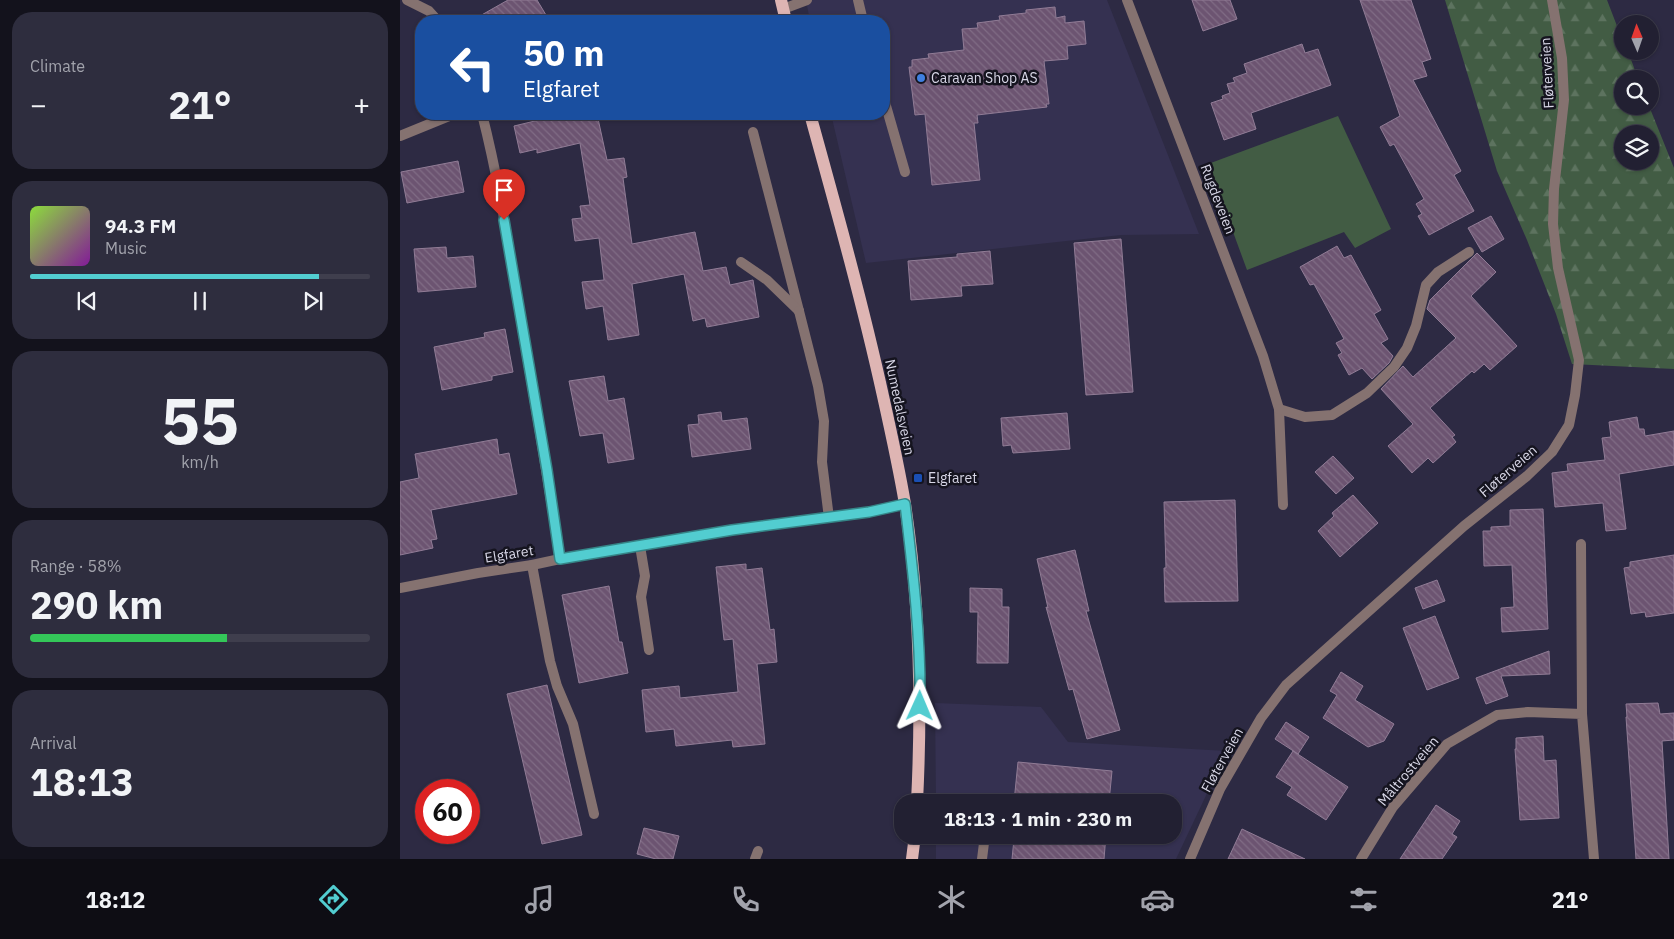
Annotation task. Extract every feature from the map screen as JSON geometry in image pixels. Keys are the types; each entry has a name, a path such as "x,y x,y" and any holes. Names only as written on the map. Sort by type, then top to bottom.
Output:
{"main road":[{"name":"Numedalsveien","path":"812,120 865,316 895,449 905,504 919,639 920,688 917,794"},
{"path":"912,859 913,844"}],"street":[{"path":"407,0 429,11 433,15"},
{"path":"783,10 807,0"},
{"path":"858,0 862,15"},
{"name":"Rugdeveien","path":"1127,0 1263,356 1279,409 1283,505"},
{"name":"Fløterveien","path":"1190,859 1220,789 1261,718 1286,686 1464,526 1527,476 1552,452 1569,425 1579,360 1558,268 1553,224 1554,189 1564,100 1562,58 1552,0"},
{"path":"400,136 439,120"},
{"path":"484,120 491,148 504,220 547,470 560,559"},
{"path":"890,120 905,172"},
{"path":"753,132 818,386 824,420 822,462 830,518"},
{"path":"1279,409 1305,417 1332,415 1367,393 1394,367 1408,348 1416,326 1426,285 1438,272 1469,252"},
{"path":"741,262 767,280 800,311"},
{"name":"Elgfaret","path":"400,588 732,530 830,518 905,504"},
{"path":"1581,544 1582,714 1594,859"},
{"path":"640,546 645,576 642,597 649,650"},
{"path":"532,565 550,661 557,686 573,724 594,814"},
{"name":"Måltrostveien","path":"1360,859 1393,807 1447,744 1497,715 1528,712 1582,714"},
{"path":"982,859 984,844"}],"shaded area":[{"path":"806,0 1107,0 1199,234 1121,235 866,263 832,120 890,120 890,15 809,15"},
{"path":"935,703 1041,707 1068,742 1227,751 1176,859 936,859 936,844 1182,844 1182,794 936,794"}],"green space":[{"path":"1445,0 1607,0 1614,18 1614,60 1631,60 1635,70 1614,70 1614,115 1653,115 1657,125 1614,125 1614,170 1659,170 1659,131 1674,168 1674,369 1572,364 1556,314 1497,171"},
{"path":"1338,116 1391,229 1355,248 1344,232 1247,270 1208,164"}],"building":[{"path":"508,0 537,0 546,15 482,15"},
{"path":"1192,0 1230,0 1237,19 1203,31"},
{"path":"1360,0 1411,0 1431,59 1422,62 1427,76 1413,80 1461,171 1454,175 1474,211 1429,235 1418,216 1422,214 1416,204 1424,199 1394,144 1390,146 1380,127 1400,116"},
{"path":"1055,7 1056,18 1065,16 1065,23 1084,21 1086,44 1067,46 1068,59 1044,61 1049,104 1046,104 1047,107 977,115 978,123 974,123 980,180 932,185 925,114 915,115 909,67 912,67 912,60 929,58 928,54 964,50 962,29 978,28 977,23 1000,20 999,16 1026,13 1026,10"},
{"path":"1302,44 1305,53 1318,49 1331,85 1251,113 1256,129 1224,140 1211,103 1223,99 1222,96 1230,93 1227,84 1235,82 1233,78 1247,73 1244,64"},
{"path":"539,120 598,120 607,160 624,158 627,177 623,178 632,244 695,232 703,271 726,267 730,285 753,280 759,317 707,327 705,318 693,321 684,274 632,284 639,335 608,340 603,306 586,309 582,282 604,280 599,238 575,241 572,219 582,218 580,206 590,205 580,143 537,153 537,149 520,153 514,126"},
{"path":"458,161 464,192 407,203 401,172"},
{"path":"1491,216 1504,239 1482,252 1468,228"},
{"path":"1121,239 1133,392 1086,395 1074,243"},
{"path":"1337,246 1344,258 1351,255 1381,310 1374,314 1388,339 1381,343 1393,356 1389,363 1372,379 1362,368 1349,375 1338,355 1342,353 1336,343 1344,339 1314,284 1310,285 1300,267"},
{"path":"446,247 447,258 473,256 476,287 418,292 414,249"},
{"path":"990,251 993,284 961,286 962,296 911,300 908,261 957,257 957,254"},
{"path":"1477,253 1496,272 1471,296 1517,346 1490,370 1484,364 1474,373 1472,371 1430,408 1455,435 1452,437 1456,442 1433,463 1428,458 1412,473 1388,446 1413,424 1381,389 1403,366 1413,377 1456,338 1427,309 1430,300"},
{"path":"505,329 513,372 492,376 492,380 442,390 434,347 485,337 484,333"},
{"path":"604,376 608,401 624,398 634,459 608,463 603,433 580,436 569,381"},
{"path":"721,412 722,421 747,418 751,449 692,457 688,425 699,424 698,415"},
{"path":"1067,413 1070,449 1013,453 1011,445 1003,446 1001,418"},
{"path":"1637,417 1639,429 1644,429 1645,436 1674,431 1674,465 1619,474 1626,529 1606,531 1603,503 1555,507 1552,473 1568,471 1567,464 1605,460 1602,438 1611,437 1609,422"},
{"path":"497,439 499,455 509,453 517,494 431,510 437,539 431,540 433,548 400,555 400,482 419,478 415,454"},
{"path":"1333,456 1354,478 1336,494 1315,472"},
{"path":"1353,495 1378,523 1340,557 1318,531 1334,516 1332,513"},
{"path":"1235,500 1238,601 1165,602 1164,502"},
{"path":"1543,509 1548,629 1502,632 1501,608 1514,607 1512,565 1484,566 1483,531 1491,531 1491,527 1510,526 1510,510"},
{"path":"1075,550 1089,611 1086,611 1120,730 1087,739 1073,689 1069,690 1046,607 1048,608 1037,559"},
{"path":"1674,555 1674,613 1646,617 1645,612 1631,614 1624,568 1630,567 1630,562"},
{"path":"746,564 746,570 762,568 770,630 774,629 777,662 757,664 765,744 733,747 732,740 676,746 674,729 646,732 642,690 679,686 680,698 738,692 733,639 724,640 716,567"},
{"path":"1437,580 1445,601 1423,609 1415,588"},
{"path":"609,586 619,642 622,642 628,673 579,683 562,595"},
{"path":"970,588 1002,589 1002,607 1009,607 1008,663 977,663 978,612 970,612"},
{"path":"1435,616 1459,678 1427,690 1403,628"},
{"path":"1549,651 1550,674 1501,676 1508,696 1486,704 1476,678"},
{"path":"1341,672 1363,686 1355,700 1394,724 1384,741 1368,747 1323,718 1337,695 1330,691"},
{"path":"547,685 582,835 542,844 507,694"},
{"path":"1658,703 1660,714 1674,713 1674,740 1662,741 1669,859 1636,859 1626,704"},
{"path":"1286,722 1309,737 1298,754 1275,739"},
{"path":"1543,736 1544,761 1556,760 1559,818 1520,820 1515,749 1516,738"},
{"path":"1293,751 1348,787 1326,820 1287,795 1292,787 1276,777"},
{"path":"1018,762 1112,771 1110,794 1015,794"},
{"path":"1436,805 1460,821 1452,834 1457,837 1442,859 1400,859"},
{"path":"644,828 679,836 673,859 656,859 637,854"},
{"path":"1242,829 1305,859 1228,859"},
{"path":"1014,844 1105,844 1104,859 1012,859"}],"place":[{"name":"Caravan Shop AS","path":"921,78"},
{"name":"Elgfaret","path":"918,478"}],"route":[{"path":"504,220 547,470 560,559 732,530 869,512 905,504 919,639 920,706"}]}
